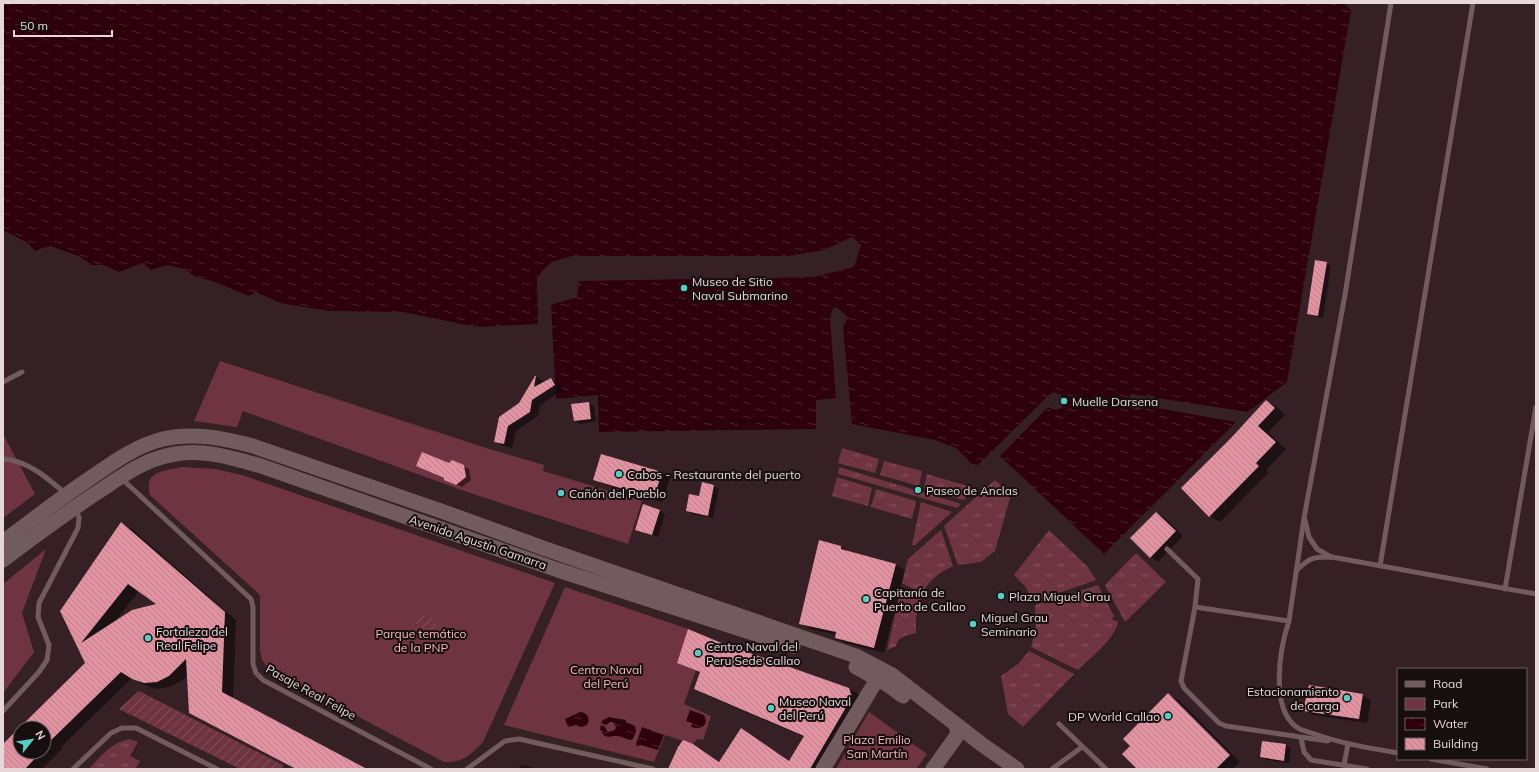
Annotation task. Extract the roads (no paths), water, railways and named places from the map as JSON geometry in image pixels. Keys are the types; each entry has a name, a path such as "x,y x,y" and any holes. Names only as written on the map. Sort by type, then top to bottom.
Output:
{"main road":[{"name":"Avenida Agustín Gamarra","path":"3,542 66,494 124,455 145,445 164,439 184,436 205,436 229,440 253,446 856,656 880,674 896,691 956,731"},
{"name":"Avenida Agustín Gamarra","path":"3,560 74,507 137,467 154,459 174,454 191,452 209,453 261,466 558,570 880,674"},
{"path":"823,769 880,674"},
{"path":"933,769 956,731"},
{"path":"956,731 1000,769"},
{"path":"956,731 1017,769"}],"lane":[{"path":"1339,743 1297,728 1289,720 1283,709 1280,694 1279,675 1283,637 1289,621 1304,518 1345,295 1391,3"},
{"path":"1380,566 1473,3"},
{"path":"3,382 22,372"},
{"path":"1505,589 1536,407"},
{"path":"3,459 23,463 44,476 66,494 79,518 78,528 39,603 38,618 49,645 47,660 39,672 3,711"},
{"name":"Pasaje Real Felipe","path":"120,478 251,599 253,607 254,664 256,673 263,680 431,769"},
{"path":"1304,518 1310,537 1317,549 1332,557"},
{"path":"1167,549 1198,579 1195,607 1181,681 1184,688 1220,723 1226,726 1397,753"},
{"path":"1296,570 1304,562 1315,557 1332,557 1536,594"},
{"path":"1195,607 1289,621"},
{"path":"1059,724 1106,769"},
{"path":"73,769 111,733 122,728 136,728 217,769"},
{"path":"1301,738 1304,752 1311,760 1367,769"},
{"path":"467,769 505,741 519,739 654,769"},
{"path":"1344,765 1348,744"},
{"path":"1052,769 1082,746"},
{"path":"1437,760 1487,769"}],"water":[{"path":"3,3 1344,3 1351,10 1287,382 1248,412 1131,394 1129,399 1130,405 1136,409 1146,406 1236,422 1104,554 1000,456 1048,407 1055,410 1062,408 1064,401 1061,395 1054,392 1049,395 978,465 972,464 956,448 935,440 852,424 843,327 848,317 836,307 833,308 830,319 836,398 816,400 816,429 599,432 598,395 556,399 551,305 577,297 579,281 814,277 854,267 861,245 852,237 824,250 789,256 572,256 552,262 542,271 537,279 538,324 476,327 403,312 329,311 280,303 256,292 249,296 215,282 196,277 184,269 168,265 151,270 143,263 119,272 104,265 92,265 79,256 50,246 35,251 28,243 3,230"},
{"path":"690,710 704,715 706,722 704,726 698,728 691,727 692,723 686,721"},
{"path":"580,712 585,713 588,716 589,720 587,725 581,727 576,725 568,727 565,719"},
{"path":"608,717 626,720 626,722 635,726 636,731 633,739 630,740 619,736 607,737 604,735 600,729 601,725 609,732 615,730 616,727 613,722 606,725 601,723"},
{"path":"642,727 664,735 658,750 641,745 637,746 636,744"}],"place":[{"name":"Museo de Sitio Naval Submarino","path":"684,288"},
{"name":"Muelle Darsena","path":"1064,401"},
{"name":"Cabos - Restaurante del puerto","path":"619,474"},
{"name":"Paseo de Anclas","path":"918,490"},
{"name":"Cañón del Pueblo","path":"561,493"},
{"name":"Plaza Miguel Grau","path":"1001,596"},
{"name":"Capitanía de Puerto de Callao","path":"866,599"},
{"name":"Miguel Grau Seminario","path":"973,624"},
{"name":"Fortaleza del Real Felipe","path":"148,638"},
{"name":"Centro Naval del Peru Sede Callao","path":"698,653"},
{"name":"Estacionamiento de carga","path":"1347,698"},
{"name":"Museo Naval del Perú","path":"771,708"},
{"name":"DP World Callao","path":"1168,716"}],"park label":[{"name":"Parque temático de la PNP","path":"421,640"},
{"name":"Centro Naval del Perú","path":"606,676"},
{"name":"Plaza Emilio San Martín","path":"877,746"}]}
